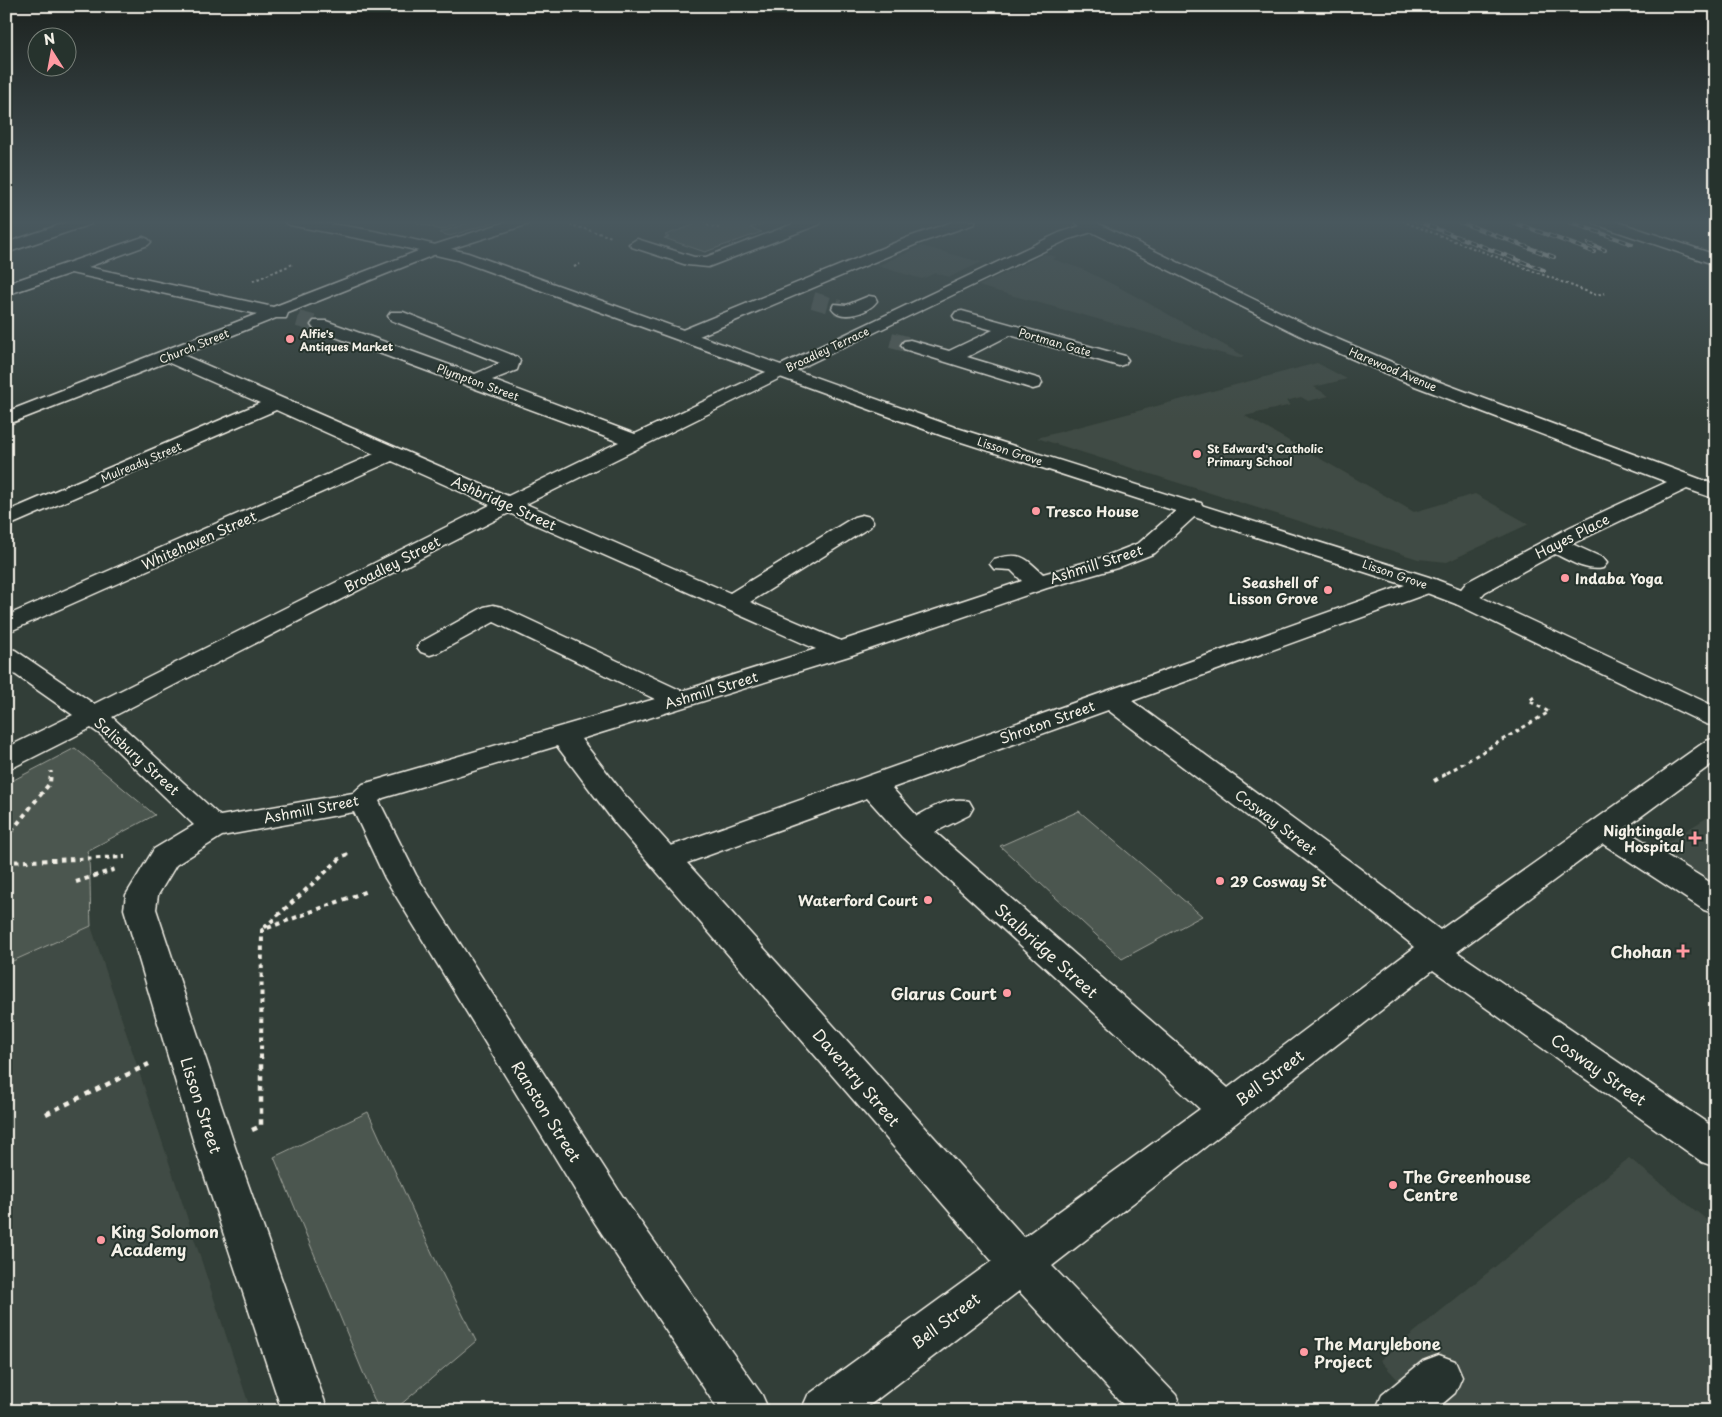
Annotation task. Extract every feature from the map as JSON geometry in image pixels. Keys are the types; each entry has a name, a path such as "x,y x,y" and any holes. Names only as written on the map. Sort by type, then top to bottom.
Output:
{"street":[{"path":"159,287 298,319"},
{"name":"Church Street","path":"6,419 341,287"},
{"name":"Lisson Grove","path":"548,287 950,432 1193,508 1428,585 1465,599 1716,718"},
{"path":"686,336 802,287"},
{"name":"Broadley Terrace","path":"779,371 957,287"},
{"name":"Harewood Avenue","path":"1214,287 1317,338 1422,382 1716,493"},
{"path":"788,293 813,300"},
{"path":"840,308 848,311 869,301"},
{"name":"Portman Gate","path":"922,304 1119,360"},
{"path":"397,316 512,361 510,366 475,380"},
{"name":"Plympton Street","path":"320,325 475,380 636,441"},
{"path":"952,357 1009,330"},
{"path":"865,332 884,338"},
{"path":"910,345 1033,382"},
{"name":"Ashbridge Street","path":"168,356 840,650"},
{"name":"Broadley Street","path":"6,760 508,505 779,371"},
{"name":"Mulready Street","path":"6,520 79,494 276,403"},
{"name":"Whitehaven Street","path":"6,625 391,454"},
{"name":"Hayes Place","path":"1465,599 1476,587 1578,532 1685,482"},
{"name":"Ashmill Street","path":"214,827 364,801 366,796 373,791 680,700 840,650 1038,583 1109,563 1147,548 1193,508"},
{"path":"731,603 862,522"},
{"path":"1554,545 1600,554 1578,532"},
{"path":"1002,564 1016,562 1038,583"},
{"name":"Shroton Street","path":"666,860 1428,585"},
{"path":"430,647 493,612 680,700"},
{"name":"Salisbury Street","path":"6,656 111,730 214,827"},
{"name":"Cosway Street","path":"1110,699 1348,876 1436,950 1716,1150"},
{"name":"Daventry Street","path":"564,735 592,775 636,829 666,860 1021,1262 1160,1411"},
{"name":"Bell Street","path":"824,1411 1227,1110 1436,950 1716,747"},
{"name":"Stalbridge Street","path":"872,786 913,830 1227,1110"},
{"name":"Ranston Street","path":"364,801 401,878 608,1210 746,1411"},
{"path":"913,830 958,808"},
{"name":"Lisson Street","path":"214,827 165,857 142,895 140,909 215,1147 305,1411"},
{"path":"1602,830 1716,902"}],"path":[{"path":"1575,287 1596,295 1605,293"},
{"path":"1434,781 1549,712 1529,701 1534,697"},
{"path":"6,838 50,783 60,732"},
{"path":"215,1147 261,1126 262,930 343,856"},
{"path":"6,862 90,857 165,857"},
{"path":"262,930 401,878"},
{"path":"46,1114 184,1048"}],"shaded area":[{"path":"982,287 1118,287 1244,356 1238,358"},
{"name":"St Edward's Catholic Primary School","path":"1317,363 1347,379 1314,387 1329,396 1308,401 1301,397 1286,401 1291,405 1245,416 1414,512 1475,494 1529,524 1447,562 1418,559 1037,438"},
{"path":"75,748 155,815 87,851 90,875 91,926 6,964 6,784"},
{"path":"1079,811 1202,916 1122,959 1000,846"},
{"name":"Nightingale Hospital","path":"1716,812 1716,888 1653,851"},
{"name":"King Solomon Academy","path":"91,926 251,1411 6,1411 6,964"},
{"path":"368,1112 433,1255 476,1341 393,1411 379,1411 274,1157"},
{"path":"1629,1158 1716,1227 1716,1411 1426,1411 1380,1360"}],"tunnel":[{"path":"813,300 840,308"},
{"path":"298,319 320,325"},
{"path":"891,340 910,345"}],"place":[{"name":"Alfie's Antiques Market","path":"290,339"},
{"name":"St Edward's Catholic Primary School","path":"1197,454"},
{"name":"Tresco House","path":"1036,511"},
{"name":"Indaba Yoga","path":"1565,578"},
{"name":"Seashell of Lisson Grove","path":"1328,590"},
{"name":"Nightingale Hospital","path":"1695,838"},
{"name":"29 Cosway St","path":"1220,881"},
{"name":"Waterford Court","path":"928,900"},
{"name":"Chohan","path":"1683,951"},
{"name":"Glarus Court","path":"1007,993"},
{"name":"The Greenhouse Centre","path":"1393,1185"},
{"name":"King Solomon Academy","path":"101,1240"},
{"name":"The Marylebone Project","path":"1304,1352"}]}
